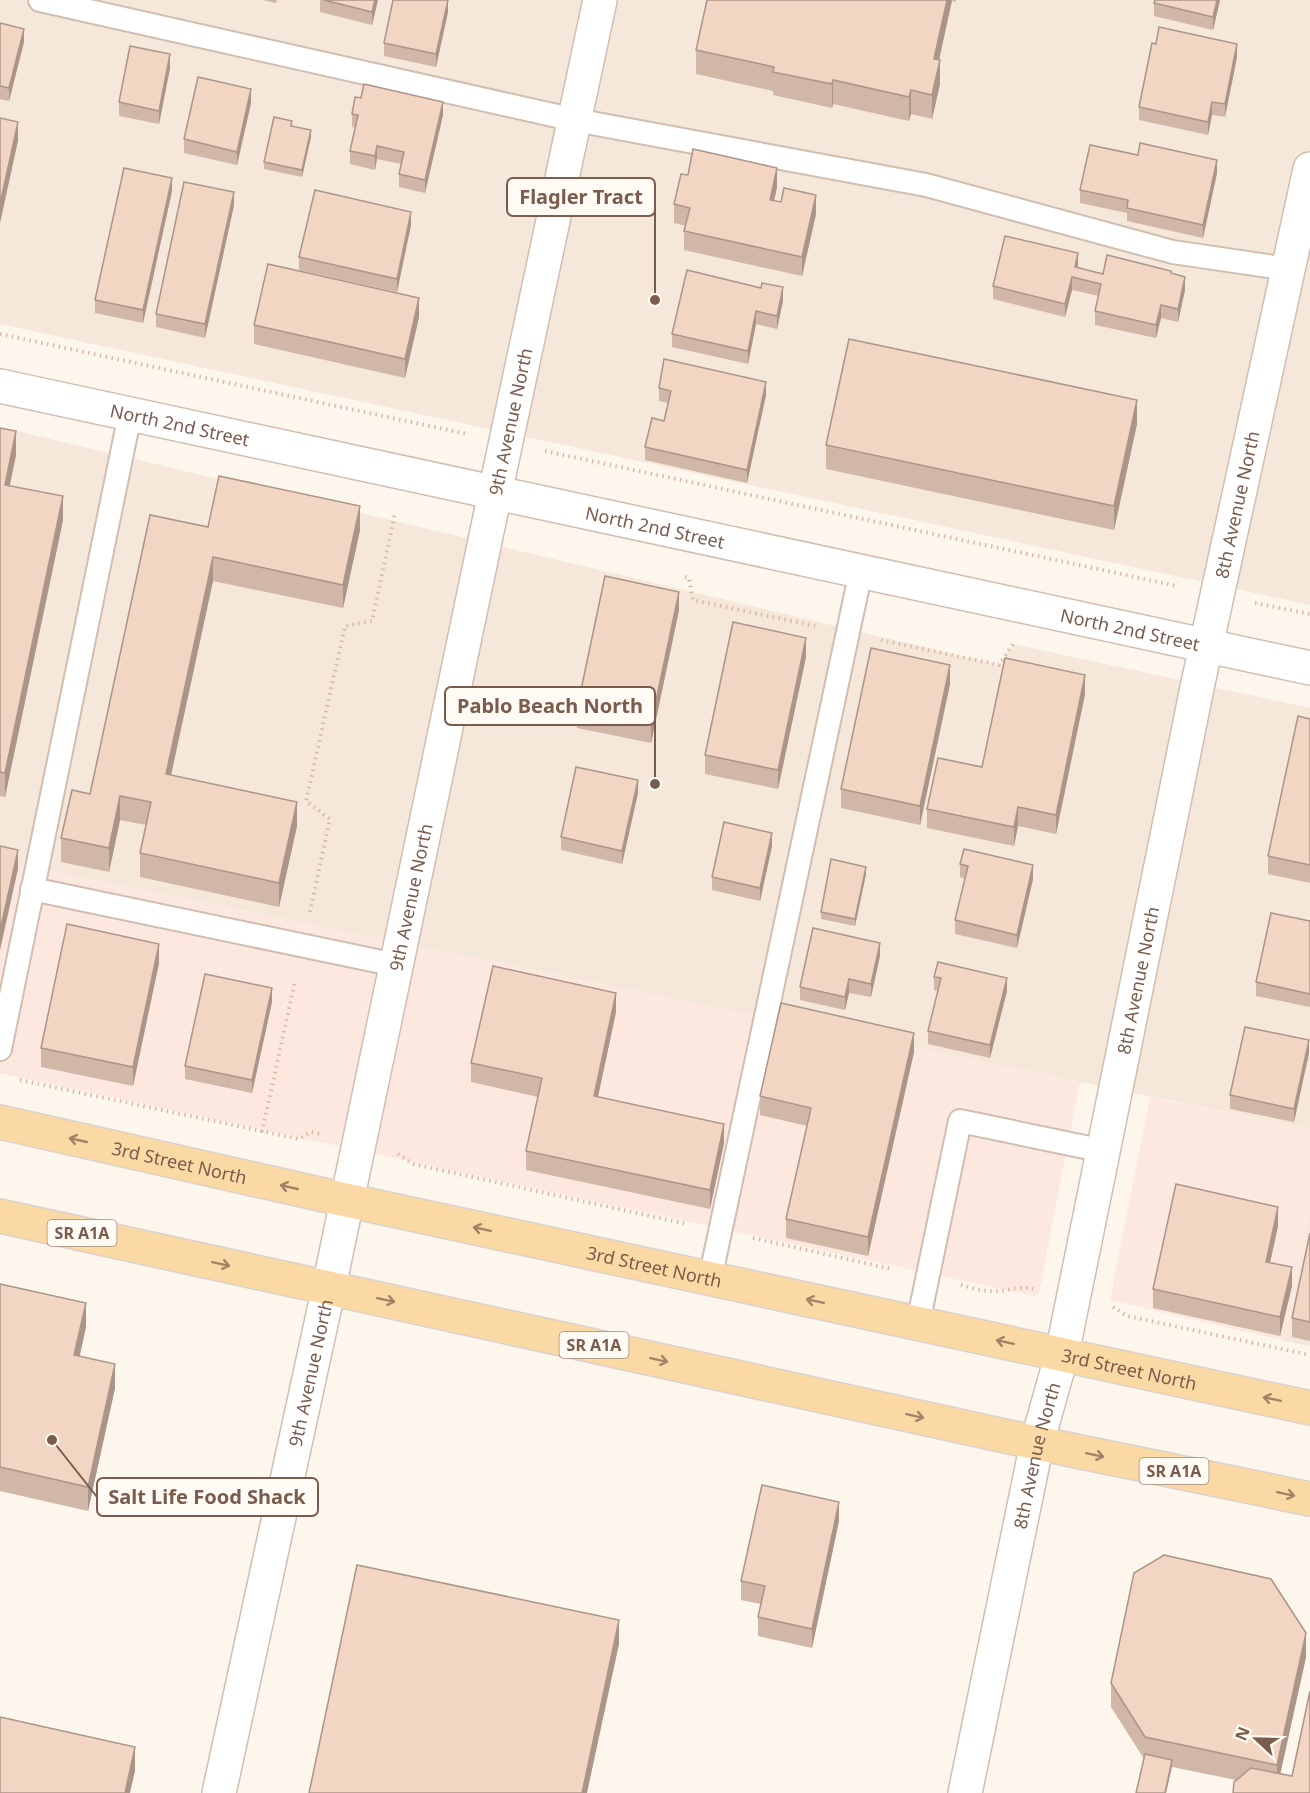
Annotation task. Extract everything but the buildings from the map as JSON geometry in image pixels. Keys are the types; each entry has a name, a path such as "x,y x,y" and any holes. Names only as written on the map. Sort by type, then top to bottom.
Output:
{"main road":[{"name":"3rd Street North","path":"0,1122 346,1200 1310,1407"},
{"name":"SR A1A","path":"0,1216 1037,1443 1310,1499"}],"street":[{"name":"9th Avenue North","path":"219,1793 329,1287 600,0"},
{"name":"8th Avenue North","path":"965,1793 1037,1443 1062,1354 1074,1298 1206,645 1310,168"},
{"name":"North 2nd Street","path":"0,386 1310,668"}],"lane":[{"path":"40,0 575,120 926,185 1173,252 1288,269"},
{"path":"0,1049 130,414"},
{"path":"710,1279 861,572"},
{"path":"32,889 396,965"},
{"path":"918,1323 960,1121 1104,1151"}],"path":[{"path":"0,334 1310,614"},
{"path":"262,1132 330,819 306,801 345,626 372,621 395,512"},
{"path":"678,576 689,578 693,600 999,665 1013,644"},
{"path":"11,1078 299,1139 310,1132 399,1154 413,1164 992,1292 1024,1287 1111,1306 1127,1316 1310,1355"}],"shaded area":[{"path":"0,0 1310,0 1310,605 0,324"},
{"path":"0,427 999,665 1013,644 1310,708 1310,1129 0,861"},
{"path":"0,861 1080,1082 1038,1297 0,1073"},
{"path":"1150,1097 1310,1129 1310,1211 1285,1341 1110,1300"},
{"path":"1310,1211 1310,1346 1285,1341"}],"place":[{"name":"Flagler Tract","path":"655,300"},
{"name":"Pablo Beach North","path":"655,784"},
{"name":"Salt Life Food Shack","path":"52,1440"}]}
